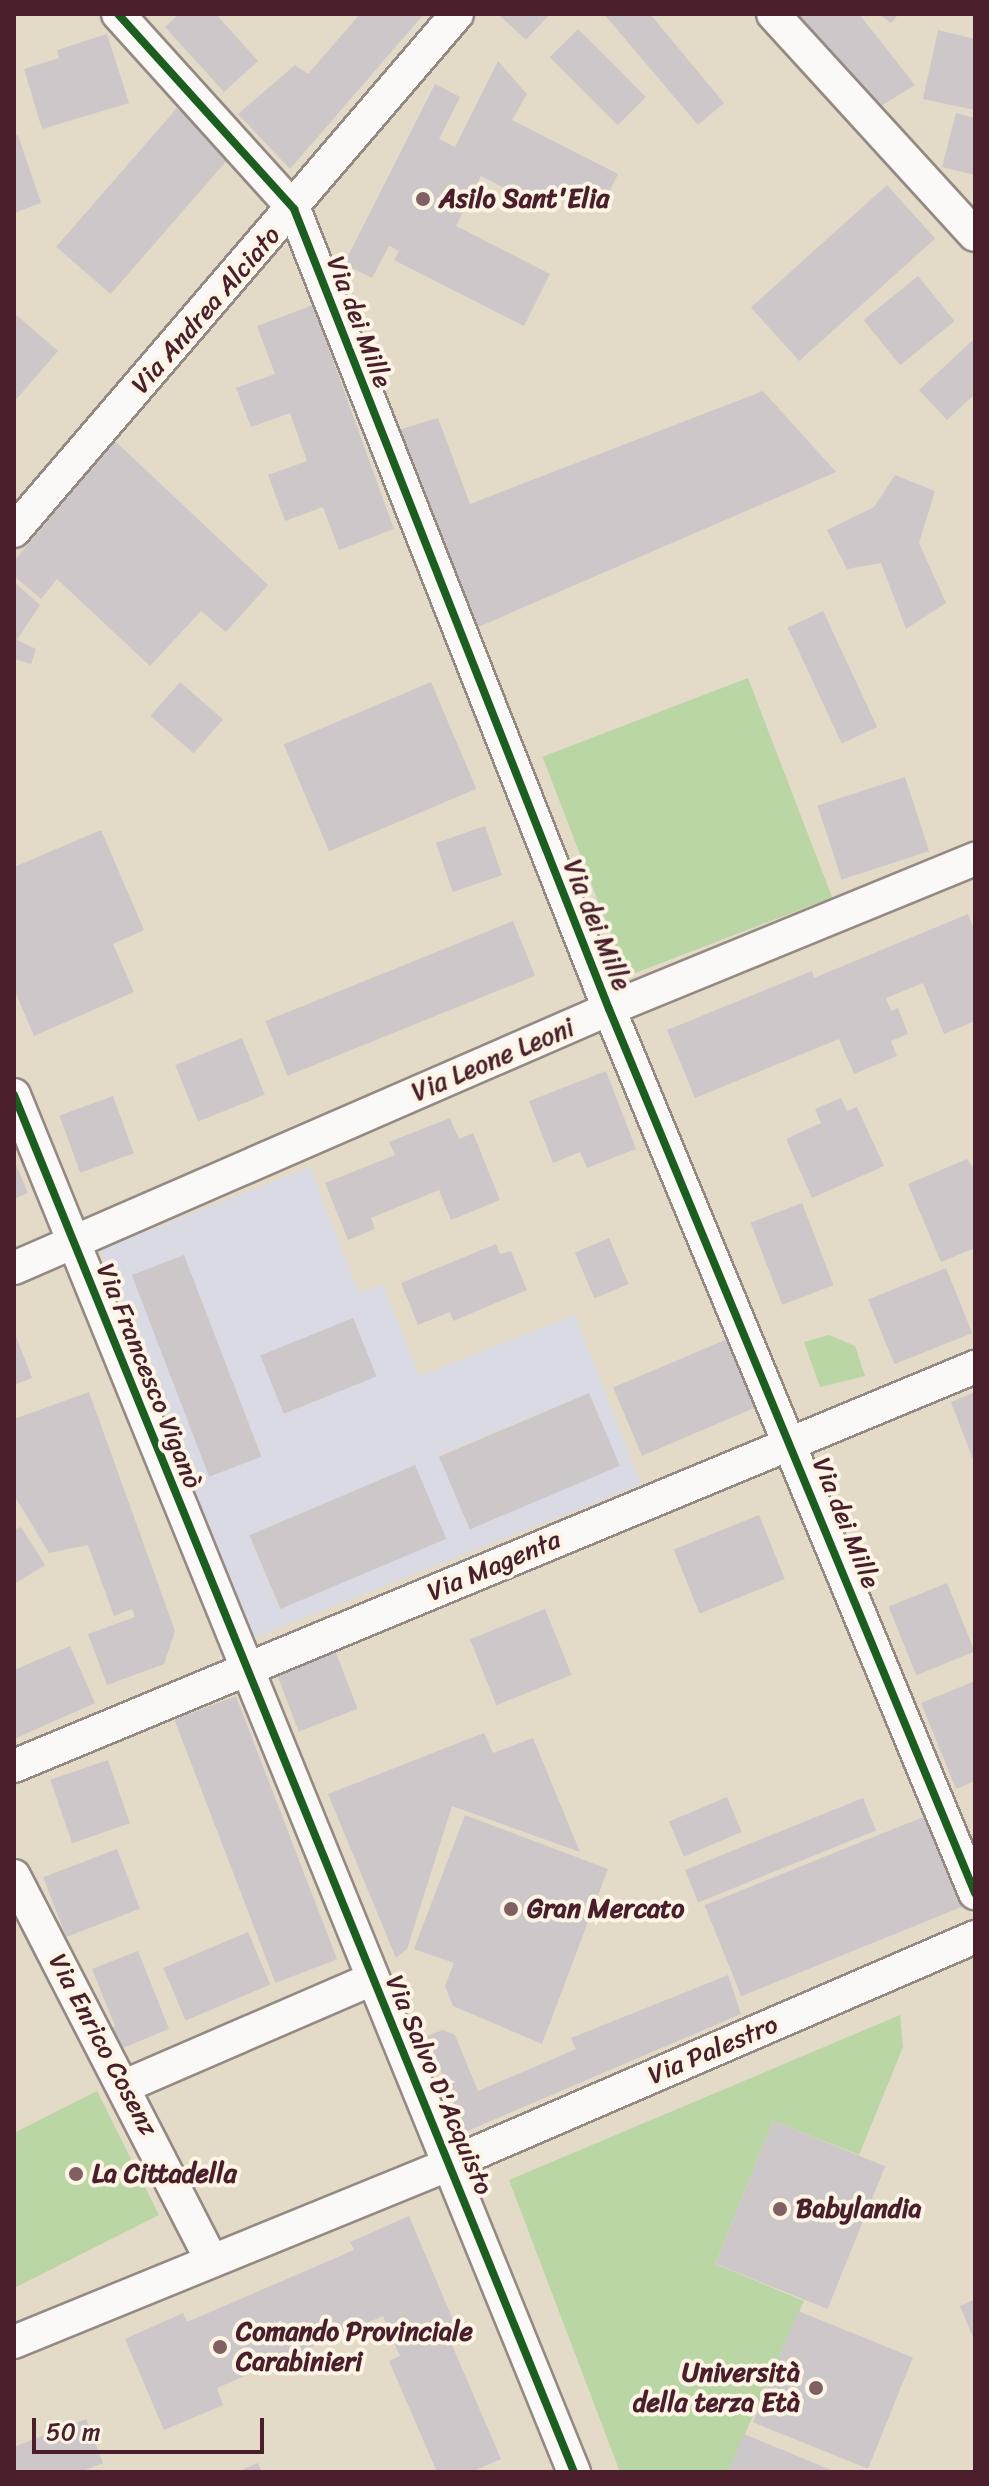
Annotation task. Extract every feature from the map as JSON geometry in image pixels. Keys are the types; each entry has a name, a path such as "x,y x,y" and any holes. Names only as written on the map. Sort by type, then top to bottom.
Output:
{"street":[{"name":"Via dei Mille","path":"118,14 294,209 609,1009 791,1439 975,1893"},
{"name":"Via Andrea Alciato","path":"14,531 294,209 457,14"},
{"path":"773,14 975,235"},
{"name":"Via Leone Leoni","path":"14,1268 609,1009 975,859"},
{"name":"Via Francesco Viganò","path":"14,1095 249,1670"},
{"name":"Via Magenta","path":"14,1766 249,1670 791,1439 975,1367"},
{"name":"Via Salvo D'Acquisto","path":"249,1670 372,1979 452,2163 574,2472"},
{"name":"Via Enrico Cosenz","path":"14,1876 125,2086 211,2259"},
{"name":"Via Palestro","path":"14,2342 452,2163 975,1937"},
{"path":"125,2086 372,1979"}],"shaded area":[{"path":"310,1167 359,1293 383,1284 419,1376 575,1315 641,1484 253,1638 100,1250","holes":["183,1255 262,1456 211,1476 133,1275","353,1318 376,1376 285,1414 261,1356","589,1393 619,1466 438,1455","415,1465 445,1539 279,1608 249,1535"]}],"green space":[{"path":"748,678 832,897 627,976 543,757"},
{"path":"829,1335 855,1346 865,1376 820,1387 804,1342"},
{"path":"900,2015 903,2047 859,2155 773,2121 715,2264 804,2301 728,2472 620,2472 509,2180"},
{"name":"La Cittadella","path":"97,2091 159,2215 14,2288 14,2133"}],"building":[{"path":"179,14 216,14 258,61 224,92 165,27"},
{"path":"360,14 424,14 290,169 238,114 295,65 308,74"},
{"path":"498,14 550,14 526,40"},
{"path":"604,14 650,14 724,103 698,125"},
{"path":"793,14 859,14 915,85 876,109"},
{"path":"879,14 899,14 891,23"},
{"path":"578,29 646,97 618,125 550,57"},
{"path":"938,30 975,39 975,110 923,99"},
{"path":"107,34 129,103 42,129 24,69 59,58 57,50"},
{"name":"Asilo Sant'Elia","path":"498,61 527,94 512,120 618,174 600,210 558,188 547,210 481,176 456,226 550,274 524,326 394,260 399,251 389,246 372,278 344,264 435,84 460,97 439,139 455,147"},
{"path":"177,108 231,155 111,294 56,247"},
{"path":"956,113 975,118 975,175 942,167"},
{"path":"18,135 41,203 14,213 14,136"},
{"path":"887,185 935,239 799,361 751,307"},
{"path":"918,276 955,321 900,365 864,320"},
{"path":"313,305 394,529 339,550 323,507 285,521 268,475 307,461 290,413 251,427 236,388 275,374 257,326"},
{"path":"14,313 58,351 14,402"},
{"path":"975,338 975,394 947,420 919,390"},
{"path":"763,391 836,472 478,627 395,431 438,418 470,504"},
{"path":"115,441 268,585 226,632 201,611 150,666 57,579 41,599 14,576 14,561"},
{"path":"895,475 935,491 919,543 946,603 906,629 881,563 847,569 827,530 874,507"},
{"path":"14,582 40,605 17,640 36,649 31,664 14,659"},
{"path":"823,611 877,727 842,743 788,627"},
{"path":"180,682 223,719 193,753 150,716"},
{"path":"431,682 476,789 329,851 284,745"},
{"path":"905,777 929,851 842,880 818,805"},
{"path":"485,826 502,875 453,892 436,843"},
{"path":"101,830 144,930 113,944 134,992 34,1036 14,989 14,867"},
{"path":"968,914 975,932 975,1021 944,1034 923,983 886,998 891,1011 898,1008 908,1034 891,1041 897,1056 854,1074 839,1039 695,1098 667,1030 812,971 814,978"},
{"path":"513,921 535,976 288,1076 265,1021"},
{"path":"242,1038 265,1095 198,1122 175,1065"},
{"path":"606,1071 636,1149 587,1168 580,1152 553,1163 529,1101"},
{"path":"113,1096 134,1153 80,1173 59,1115"},
{"path":"841,1098 847,1111 857,1107 884,1166 812,1198 786,1139 821,1123 815,1109"},
{"path":"450,1118 459,1139 473,1133 500,1200 451,1220 439,1190 371,1218 375,1229 348,1240 325,1183 395,1155 389,1142"},
{"path":"967,1159 975,1171 975,1248 941,1262 908,1184"},
{"path":"14,1160 28,1193 14,1199"},
{"path":"802,1203 834,1285 782,1305 751,1223"},
{"path":"609,1238 629,1284 594,1298 575,1252"},
{"path":"496,1244 500,1254 511,1251 527,1290 453,1321 450,1312 418,1325 401,1283"},
{"path":"184,1255 261,1457 209,1477 132,1275"},
{"path":"946,1268 972,1333 894,1364 868,1299"},
{"path":"353,1318 377,1376 284,1414 260,1355"},
{"path":"14,1331 32,1378 14,1385"},
{"path":"730,1338 759,1406 642,1456 613,1388"},
{"path":"89,1392 175,1631 164,1664 107,1685 88,1634 135,1617 132,1609 114,1616 88,1545 49,1553 14,1495 14,1419"},
{"path":"975,1392 975,1465 951,1402"},
{"path":"589,1393 620,1466 470,1529 439,1457"},
{"path":"415,1465 446,1539 281,1609 249,1535"},
{"path":"759,1515 785,1579 700,1613 674,1549"},
{"path":"21,1527 45,1565 14,1584 14,1531"},
{"path":"947,1583 975,1652 916,1675 889,1607"},
{"path":"545,1609 572,1675 496,1705 470,1639"},
{"path":"70,1646 95,1703 14,1739 14,1670"},
{"path":"335,1650 358,1709 299,1731 276,1673"},
{"path":"975,1681 975,1781 956,1789 921,1703"},
{"path":"236,1696 337,1959 275,1983 174,1720"},
{"path":"484,1733 493,1753 533,1738 580,1852 452,1806 407,1949 396,1958 328,1794"},
{"path":"108,1760 130,1823 72,1843 50,1780"},
{"path":"727,1797 742,1832 684,1857 669,1822"},
{"path":"863,1798 876,1830 698,1902 685,1870"},
{"name":"Gran Mercato","path":"465,1815 608,1869 542,2044 453,2006 445,1986 454,1963 414,1949"},
{"path":"928,1815 965,1906 741,1996 705,1905"},
{"path":"975,1833 975,1866 963,1837"},
{"path":"117,1849 140,1909 66,1937 43,1877"},
{"path":"248,1932 270,1984 186,2020 163,1968"},
{"path":"138,1951 169,2029 118,2050 109,2029 115,2026 92,1969"},
{"path":"728,1975 741,2014 465,2132 427,2036 443,2030 455,2035 478,2091 576,2049 571,2038"},
{"path":"773,2121 885,2166 827,2309 715,2264"},
{"name":"Comando Provinciale Carabinieri","path":"409,2216 459,2334 449,2338 501,2459 471,2472 437,2472 389,2361 400,2356 383,2316 217,2388 223,2405 164,2430 125,2339 183,2313 187,2322 354,2250 350,2242"},
{"path":"975,2299 975,2342 960,2306"},
{"path":"798,2311 913,2357 868,2469 753,2422"},
{"path":"86,2419 103,2463 80,2472 14,2472 14,2447"},
{"path":"744,2434 836,2472 728,2472"},
{"path":"258,2463 262,2472 237,2472"}],"cycle path":[{"path":"118,14 294,209 609,1009 975,1893"},
{"path":"14,1095 574,2472"}],"place":[{"name":"Asilo Sant'Elia","path":"423,199"},
{"name":"Gran Mercato","path":"511,1909"},
{"name":"La Cittadella","path":"76,2174"},
{"name":"Babylandia","path":"780,2209"},
{"name":"Comando Provinciale Carabinieri","path":"220,2347"},
{"name":"Università della terza Età","path":"816,2388"}]}
